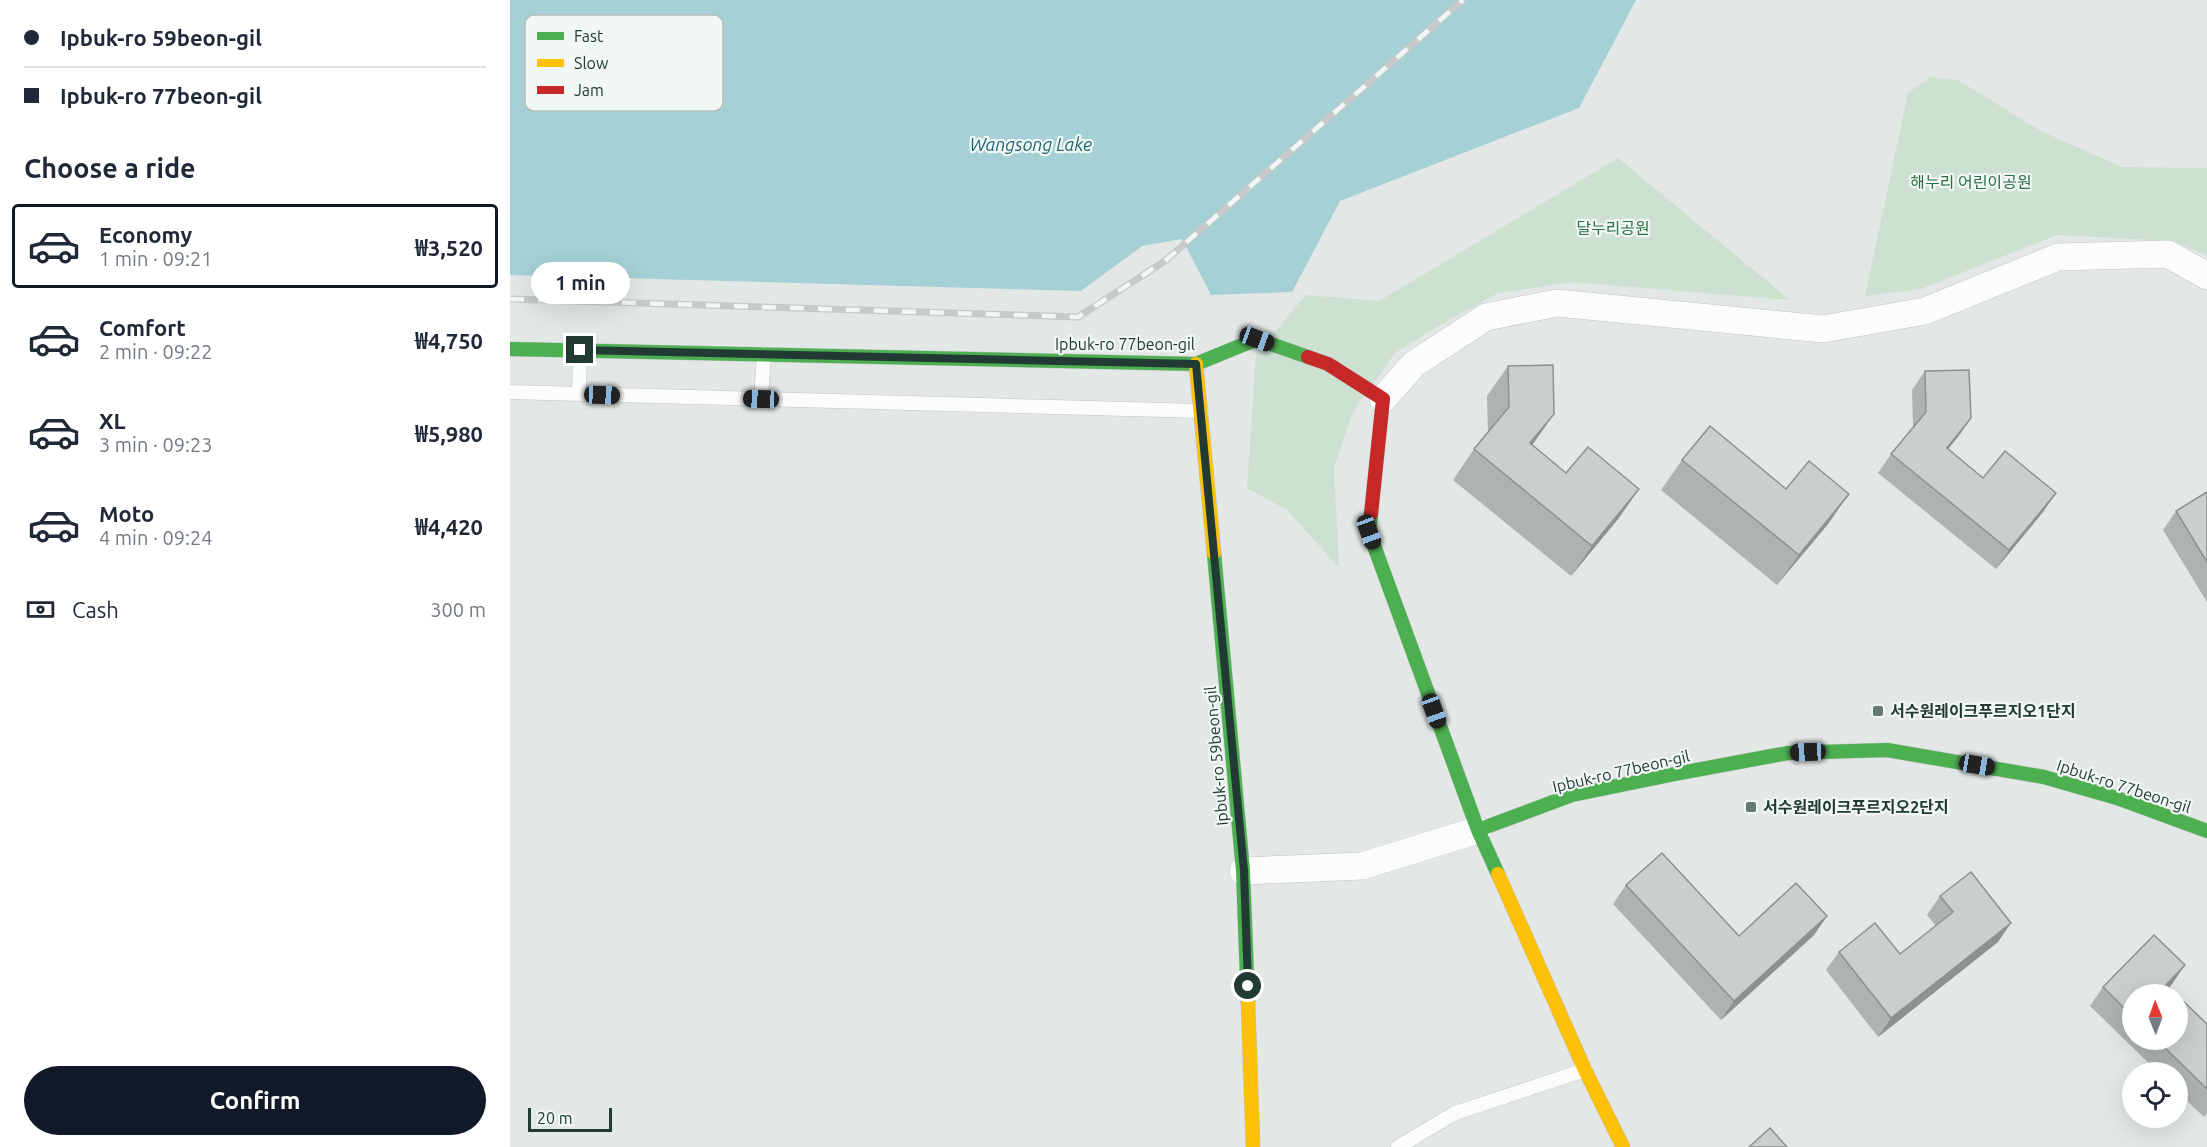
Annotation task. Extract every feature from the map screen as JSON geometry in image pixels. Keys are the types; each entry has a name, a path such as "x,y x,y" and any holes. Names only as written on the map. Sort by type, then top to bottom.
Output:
{"street":[{"path":"1623,1147 1585,1070 1478,830 1369,532 1383,399 1414,364 1486,317 1557,303 1823,329 1925,311 2058,257 2168,254 2207,276"},
{"name":"Ipbuk-ro 77beon-gil","path":"510,349 1196,364 1257,339 1328,364 1383,399"},
{"name":"Ipbuk-ro 59beon-gil","path":"1196,364 1244,871 1253,1147"},
{"name":"Ipbuk-ro 77beon-gil","path":"1478,830 1572,795 1675,774 1788,753 1887,750 2044,777 2117,798 2207,831"},
{"path":"1244,871 1362,867 1478,830"}],"lane":[{"path":"579,394 580,350"},
{"path":"761,399 764,354"},
{"path":"510,392 1201,411"},
{"path":"1398,1147 1455,1113 1585,1070"}],"green space":[{"name":"해누리 어린이공원","path":"1930,77 1958,80 2041,131 2122,167 2207,168 2207,256 2174,241 2057,235 1921,289 1865,296 1908,93"},
{"name":"달누리공원","path":"1618,158 1790,300 1572,282 1498,293 1440,325 1395,353 1353,412 1334,468 1339,568 1287,510 1247,488 1256,354 1306,295 1379,301"}],"water":[{"name":"Wangsong Lake","path":"510,0 1636,0 1579,108 1340,201 1292,292 1211,295 1182,239 1142,246 1081,291 510,275"}],"building":[{"path":"1553,365 1554,414 1530,443 1566,473 1588,447 1639,489 1592,546 1474,449 1509,407 1508,366"},
{"path":"1969,370 1971,418 1947,448 1983,478 2005,451 2056,493 2009,550 1891,454 1926,412 1925,371"},
{"path":"1710,426 1786,489 1809,461 1849,494 1799,555 1682,460"},
{"path":"2207,492 2207,562 2176,511"},
{"path":"1662,853 1739,936 1796,883 1827,916 1734,1001 1626,885"},
{"path":"1971,872 2011,923 1891,1018 1839,952 1875,923 1900,954 1953,912 1940,896"},
{"path":"2154,935 2185,965 2167,984 2122,984 2122,1006 2103,987"},
{"path":"2188,1006 2207,1024 2207,1089 2188,1070 2188,1062 2179,1062 2167,1050 2188,1050"},
{"path":"1770,1128 1787,1147 1749,1147"}],"railway":[{"path":"510,299 1078,317 1165,261 1463,0"}],"traffic: fast":[{"path":"510,349 1196,364 1257,339 1308,357"},
{"path":"1371,514 1369,532 1478,830 1498,874"},
{"path":"1214,553 1243,871 1248,1003"},
{"path":"1478,830 1572,795 1675,774 1788,753 1887,750 2044,777 2117,798 2207,831"}],"traffic: slow":[{"path":"1196,364 1214,553"},
{"path":"1498,874 1585,1070 1623,1147"},
{"path":"1248,1003 1253,1147"}],"traffic: jam":[{"path":"1308,357 1328,364 1383,399 1371,514"}],"place":[{"name":"서수원레이크푸르지오1단지","path":"1878,711"},
{"name":"서수원레이크푸르지오2단지","path":"1751,807"}],"route":[{"path":"580,350 1196,364 1244,871 1248,986"}]}
